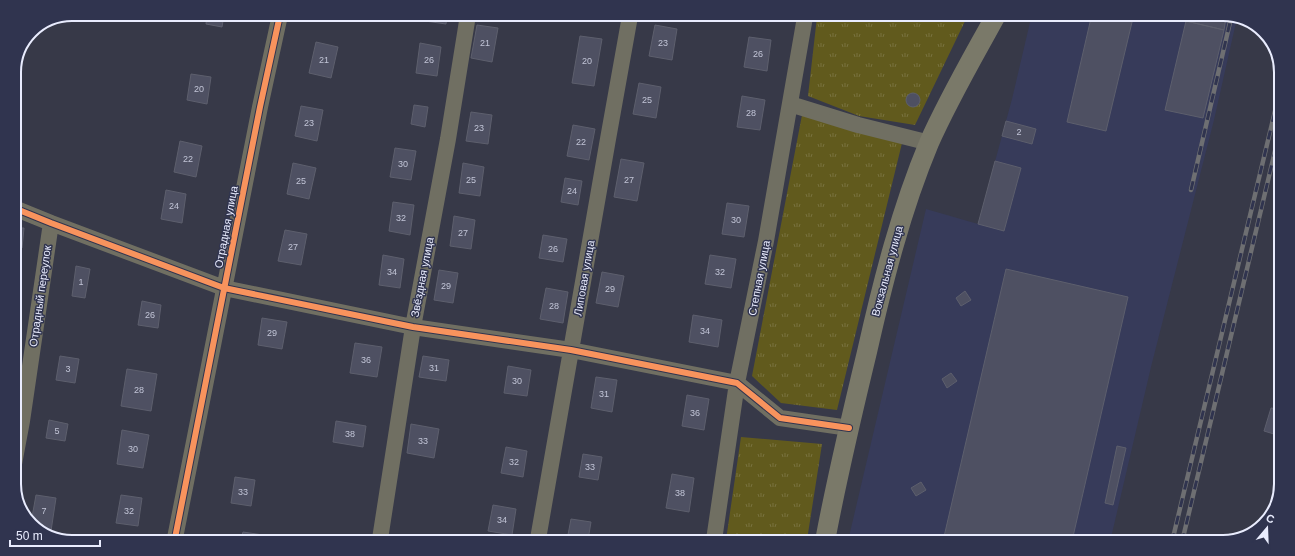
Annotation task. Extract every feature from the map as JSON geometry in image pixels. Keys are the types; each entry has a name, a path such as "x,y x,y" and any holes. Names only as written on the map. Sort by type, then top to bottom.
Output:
{"main road":[{"name":"Вокзальная улица","path":"826,535 880,294 900,222 915,179 930,143 966,70 993,21"}],"street":[{"name":"Отрадная улица","path":"176,535 260,107 279,21"},
{"name":"Звёздная улица","path":"381,535 413,327 448,139 467,21"},
{"name":"Липовая улица","path":"539,535 629,21"},
{"name":"Степная улица","path":"715,535 737,383 766,241 804,21"},
{"path":"790,104 858,125 930,143"},
{"path":"21,211 224,288 413,327 572,350 737,383 780,418 849,428"},
{"name":"Отрадный переулок","path":"21,426 51,223"}],"shaded area":[{"path":"1030,21 1223,21 1236,23 1214,120 1151,367 1112,535 849,535 926,209 978,224 1012,99"}],"green space":[{"path":"817,21 965,21 915,125 859,116 808,96"},
{"path":"802,115 902,143 837,410 781,403 752,376"},
{"path":"741,437 822,444 808,535 727,535"}],"building":[{"path":"206,21 223,21 222,27 206,24"},
{"path":"425,21 446,21 446,24"},
{"path":"1090,21 1132,21 1106,131 1067,122"},
{"path":"1186,21 1225,21 1224,30"},
{"path":"1186,21 1224,30 1203,118 1165,110"},
{"path":"477,25 498,28 492,62 471,58"},
{"path":"655,25 677,29 672,60 649,56"},
{"path":"580,36 602,39 594,86 572,83"},
{"path":"749,37 771,40 767,71 744,67"},
{"path":"316,42 338,47 331,78 309,73"},
{"path":"420,43 441,47 437,76 416,73"},
{"path":"191,74 211,77 207,104 187,100"},
{"path":"639,83 661,87 656,118 633,114"},
{"path":"913,93 918,95 920,100 918,105 913,107 908,105 906,100 908,95"},
{"path":"742,96 765,100 760,130 737,127"},
{"path":"414,105 428,107 425,127 411,124"},
{"path":"301,106 323,110 317,141 295,136"},
{"path":"471,112 492,115 488,144 466,141"},
{"path":"1006,121 1036,129 1032,144 1002,136"},
{"path":"573,125 595,129 589,160 567,156"},
{"path":"180,141 202,146 196,177 174,172"},
{"path":"395,148 416,151 411,180 390,177"},
{"path":"621,159 644,163 637,201 614,197"},
{"path":"995,161 1021,168 1004,231 978,224"},
{"path":"293,163 316,168 309,199 287,194"},
{"path":"463,163 484,167 480,196 459,193"},
{"path":"565,178 582,181 578,205 561,202"},
{"path":"166,190 186,194 182,223 161,219"},
{"path":"393,202 414,205 410,235 389,231"},
{"path":"727,203 749,206 744,237 722,234"},
{"path":"454,216 475,220 471,249 450,246"},
{"path":"21,228 24,228 22,248"},
{"path":"285,230 307,234 301,265 278,261"},
{"path":"543,235 567,239 563,262 539,258"},
{"path":"383,255 404,259 400,288 379,285"},
{"path":"710,255 736,259 731,288 705,284"},
{"path":"76,266 90,269 85,298 72,296"},
{"path":"1006,269 1128,297 1073,535 944,535"},
{"path":"439,270 458,273 453,303 434,300"},
{"path":"602,272 624,276 618,307 596,303"},
{"path":"546,288 568,292 563,323 540,319"},
{"path":"965,291 971,300 961,306 956,298"},
{"path":"142,301 161,305 158,328 138,325"},
{"path":"693,315 722,320 718,347 689,342"},
{"path":"262,318 287,322 282,349 258,345"},
{"path":"355,343 382,347 377,377 350,373"},
{"path":"60,356 79,359 75,383 56,380"},
{"path":"423,356 449,360 446,381 419,377"},
{"path":"508,366 531,370 527,396 504,393"},
{"path":"127,369 157,374 151,411 121,406"},
{"path":"951,373 957,381 947,388 942,379"},
{"path":"596,377 617,380 612,412 591,408"},
{"path":"687,395 709,399 704,430 682,426"},
{"path":"1271,408 1274,408 1274,434 1264,431"},
{"path":"49,420 68,424 65,441 46,438"},
{"path":"336,421 366,426 363,447 333,442"},
{"path":"411,424 439,429 434,458 407,453"},
{"path":"122,430 149,435 143,468 117,464"},
{"path":"1117,446 1126,448 1113,505 1105,503"},
{"path":"506,447 527,451 523,477 501,473"},
{"path":"583,454 602,457 598,480 579,477"},
{"path":"672,474 694,478 689,512 666,508"},
{"path":"235,477 255,480 251,506 231,503"},
{"path":"921,482 926,490 916,496 911,488"},
{"path":"36,495 56,498 51,530 39,522 32,515"},
{"path":"121,495 142,498 138,526 116,523"},
{"path":"493,505 516,509 512,535 488,531"},
{"path":"571,519 591,522 589,535 568,535"},
{"path":"243,532 263,535 242,535"}],"railway":[{"path":"1191,190 1230,22"},
{"path":"1174,535 1274,115"},
{"path":"1184,535 1274,155"}],"cycle path":[{"path":"176,535 260,107 279,21"},
{"path":"21,211 224,288 413,327 571,350 737,383 780,418 849,428"}]}
